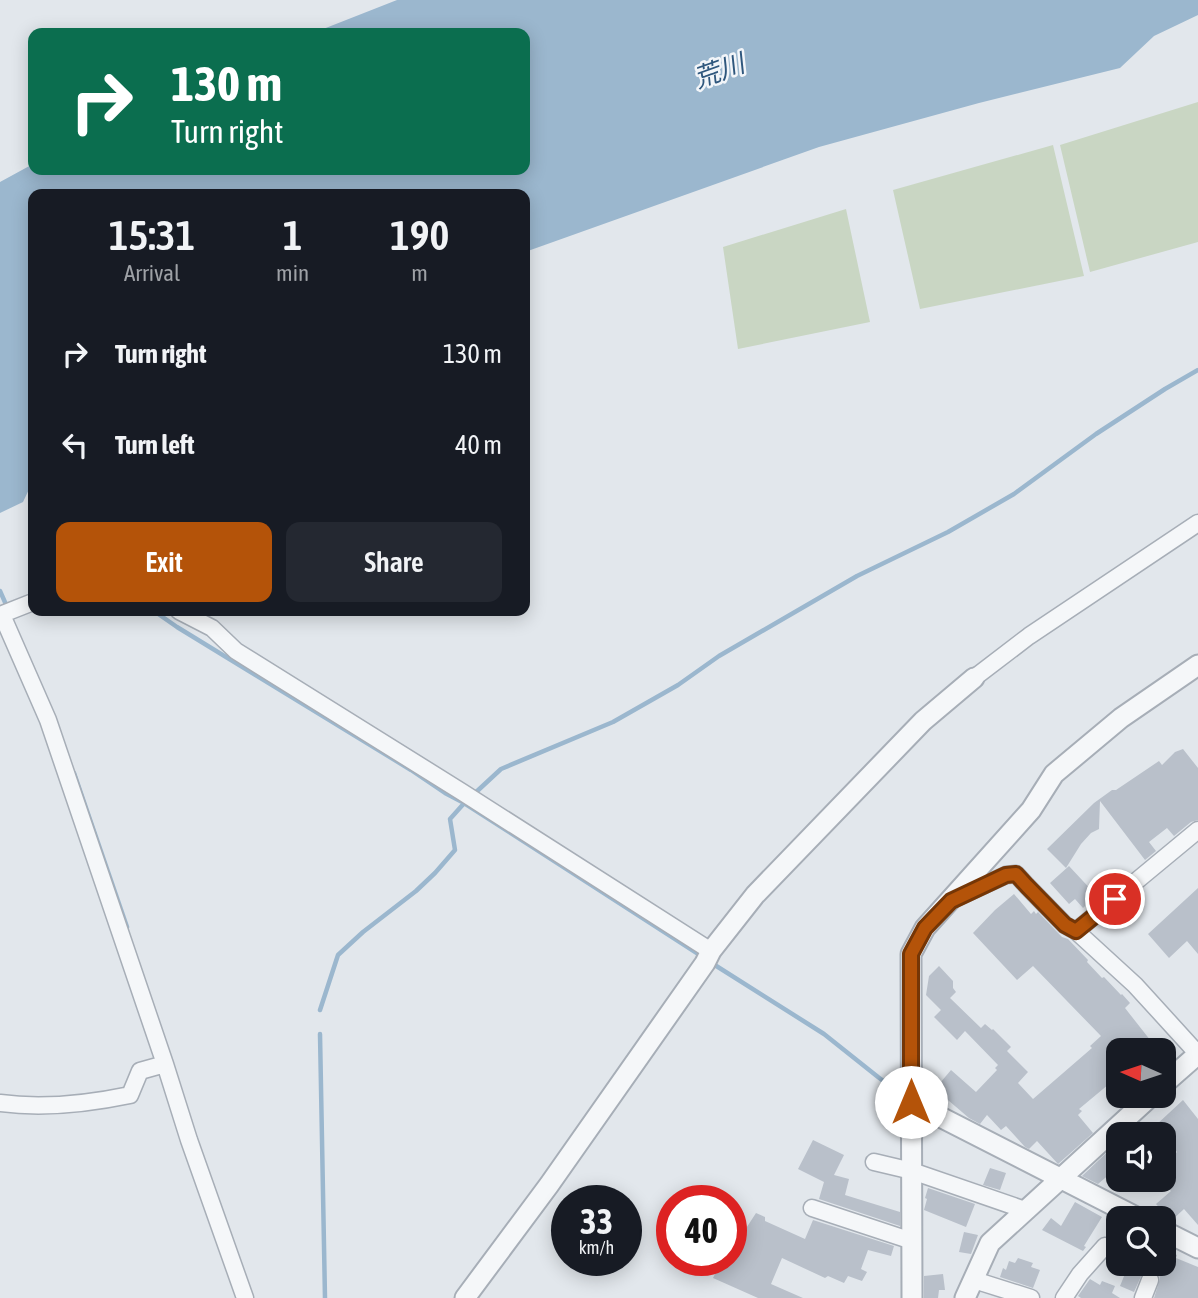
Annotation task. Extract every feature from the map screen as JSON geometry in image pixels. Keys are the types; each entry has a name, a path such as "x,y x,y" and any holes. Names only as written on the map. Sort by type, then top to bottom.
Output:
{"street":[{"path":"465,1298 549,1185 709,955 755,895 923,721 974,678 1029,636 1198,523"},
{"path":"11,611 193,1153 245,1298"},
{"path":"188,616 212,628 236,651 463,792 709,955"},
{"path":"912,1298 911,954 925,928 1031,810 1054,775 1121,718 1198,665"},
{"path":"1076,931 1198,830"},
{"path":"951,901 1006,875 1016,874 1065,925 1076,931 1136,985 1198,1054 1176,1073"},
{"path":"0,1103 51,1106 103,1101 130,1095 140,1071 164,1064"},
{"path":"911,1102 1055,1182 1110,1206"},
{"path":"965,1298 990,1243 1138,1108"},
{"path":"874,1161 912,1171 1025,1210"},
{"path":"812,1208 912,1241"},
{"path":"1176,1237 1198,1248"},
{"path":"1064,1298 1080,1274 1105,1246"},
{"path":"974,1280 1031,1298"},
{"path":"1143,1298 1150,1280"}],"green space":[{"path":"1198,102 1198,242 1090,272 1060,145"},
{"path":"1053,145 1084,276 920,309 893,190"},
{"path":"846,209 870,322 738,349 723,247"}],"water":[{"name":"荒川","path":"397,0 1198,0 1198,15 1154,36 1120,68 819,147 530,250 530,189 28,189 28,492 23,502 0,513 0,182 28,167 28,175 530,175 530,28 326,28"}],"building":[{"path":"1183,749 1198,768 1198,820 1191,822 1174,836 1167,828 1149,842 1156,851 1145,860 1100,801 1099,829 1081,844 1066,868 1047,849 1094,803 1159,761 1162,765 1175,752"},
{"path":"1069,866 1096,895 1083,908 1075,899 1069,904 1050,883"},
{"path":"1198,888 1198,954 1187,941 1169,958 1148,934"},
{"path":"1014,894 1031,914 1038,912 1130,1003 1125,1008 1149,1038 1106,1038 1106,1086 1079,1109 1082,1111 1078,1115 1093,1133 1058,1164 1037,1141 1029,1149 1025,1147 1006,1126 1001,1130 987,1115 980,1124 935,1089 951,1070 976,1092 997,1070 995,1068 998,1065 965,1031 957,1040 934,1017 941,1010 926,995 929,976 939,966 953,981 956,992 950,998 981,1028 985,1024 993,1029 1011,1047 1007,1051 1028,1072 1018,1083 1033,1099 1092,1048 1090,1046 1101,1036 1033,966 1017,980 973,933"},
{"path":"1183,1100 1198,1119 1198,1225 1184,1209 1176,1216 1176,1206 1156,1204 1170,1192 1176,1192 1176,1122 1159,1122"},
{"path":"813,1140 844,1155 834,1175 849,1179 845,1195 900,1212 900,1226 819,1199 824,1182 798,1169"},
{"path":"1106,1153 1106,1177 1098,1184 1082,1176"},
{"path":"990,1168 1006,1173 1000,1190 983,1185"},
{"path":"928,1188 975,1204 966,1227 924,1210"},
{"path":"1075,1202 1102,1217 1083,1251 1042,1230 1051,1218 1061,1226"},
{"path":"756,1213 765,1217 765,1221 805,1239 813,1220 894,1246 891,1256 868,1250 861,1269 867,1272 862,1281 848,1276 844,1283 828,1276 825,1278 782,1258 771,1284 803,1298 758,1298 713,1278 747,1276 747,1227"},
{"path":"964,1232 978,1235 971,1254 959,1252"},
{"path":"1018,1258 1033,1263 1031,1267 1040,1270 1033,1288 1000,1277 1009,1261 1015,1263"},
{"path":"1176,1258 1198,1267 1198,1298 1154,1298 1159,1276 1176,1276"},
{"path":"943,1274 945,1290 939,1290 938,1298 924,1298 924,1276"},
{"path":"1124,1276 1141,1276 1134,1292 1120,1286"},
{"path":"1090,1279 1100,1285 1102,1281 1115,1286 1112,1293 1120,1298 1081,1298 1078,1296"}],"waterway":[{"path":"474,794 501,769 613,722 678,685 719,656 857,576 948,532 1014,494 1096,434 1198,370"},
{"path":"0,591 8,609"},
{"path":"161,616 464,803 703,957"},
{"path":"74,773 127,927"},
{"path":"320,1010 338,955 416,891 455,850 450,819 467,800"},
{"path":"710,962 824,1034 902,1095"},
{"path":"320,1034 325,1298"}],"route":[{"path":"911,1102 911,954 925,928 951,901 1006,875 1016,874 1065,925 1076,931 1115,899"}]}
